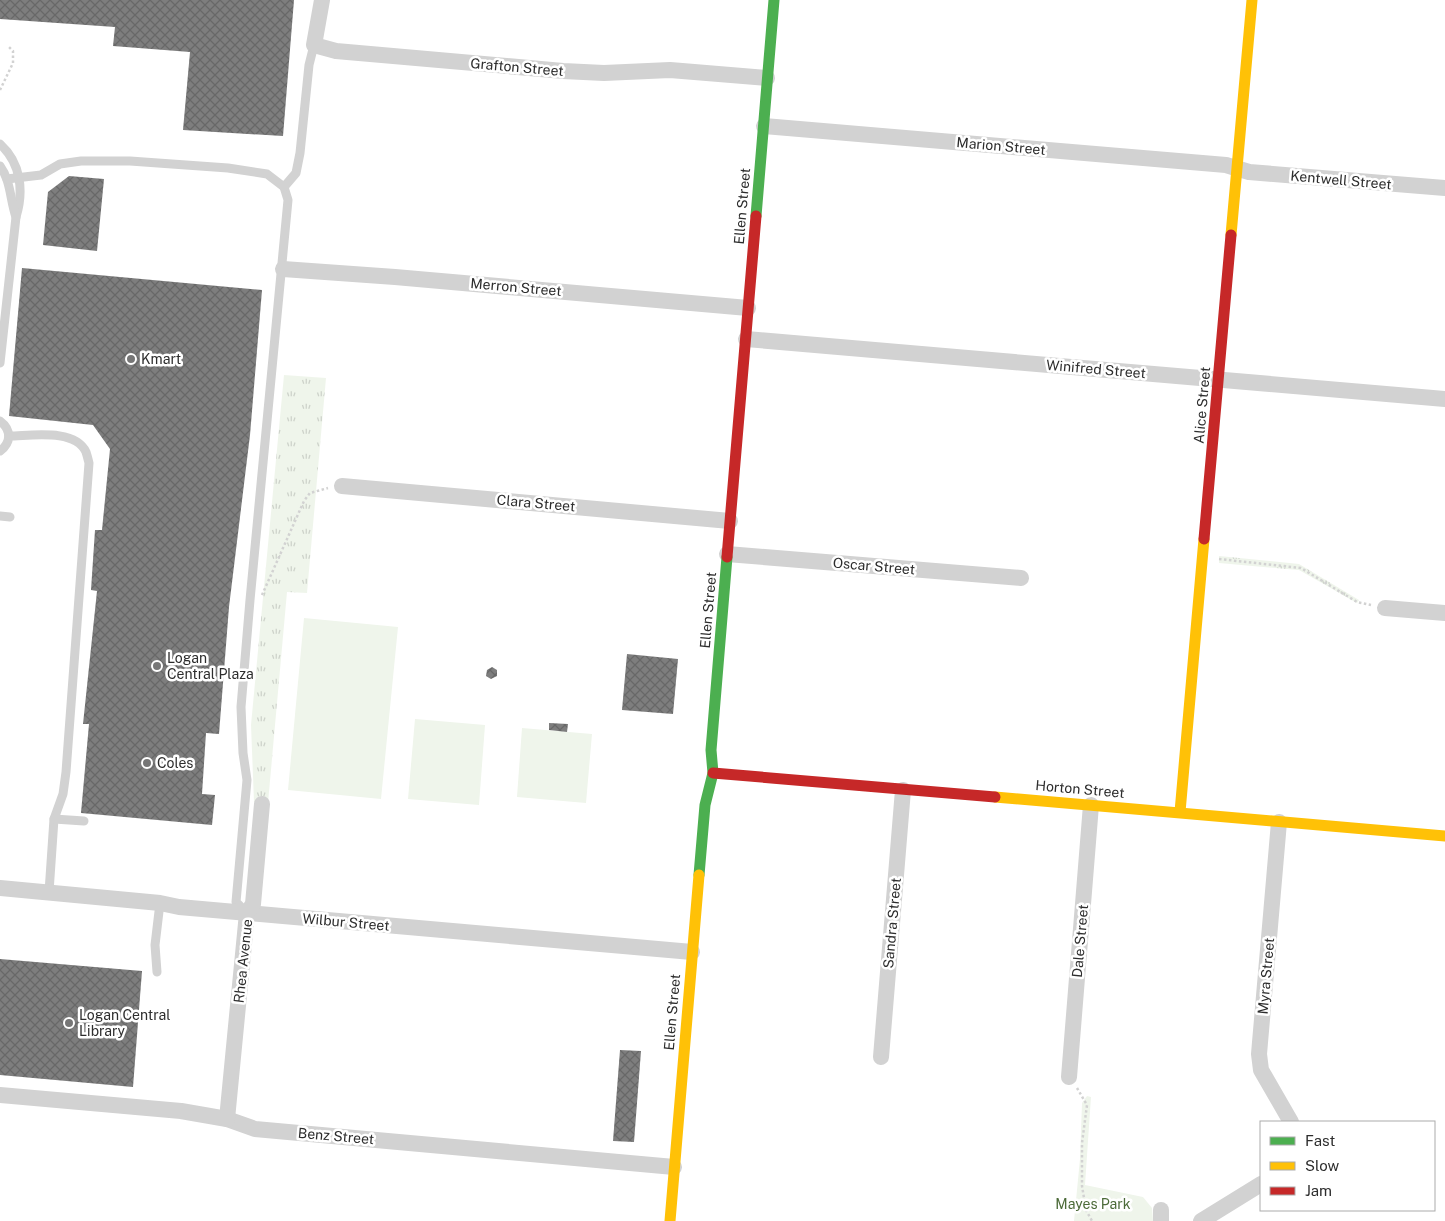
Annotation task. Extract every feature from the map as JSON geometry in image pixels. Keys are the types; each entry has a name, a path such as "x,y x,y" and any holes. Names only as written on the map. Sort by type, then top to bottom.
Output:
{"street":[{"path":"314,44 322,0"},
{"name":"Ellen Street","path":"670,1221 705,805 713,773 711,750 774,0"},
{"name":"Alice Street","path":"1180,812 1252,0"},
{"name":"Grafton Street","path":"314,44 336,51 563,71 604,73 670,70 767,78"},
{"name":"Marion Street","path":"764,126 1226,165 1238,169"},
{"name":"Kentwell Street","path":"1238,169 1249,172 1445,188"},
{"name":"Merron Street","path":"283,269 414,278 748,308"},
{"name":"Winifred Street","path":"746,338 1445,400"},
{"name":"Clara Street","path":"342,486 730,521"},
{"name":"Oscar Street","path":"728,554 1021,578"},
{"path":"1385,608 1445,613"},
{"name":"Horton Street","path":"713,773 1445,836"},
{"name":"Sandra Street","path":"881,1057 903,790"},
{"name":"Rhea Avenue","path":"227,1119 247,913 254,904 262,804"},
{"name":"Dale Street","path":"1069,1077 1091,805"},
{"name":"Myra Street","path":"1279,822 1259,1054 1261,1070 1290,1121"},
{"name":"Wilbur Street","path":"0,888 160,903 179,907 692,952"},
{"name":"Benz Street","path":"0,1095 181,1111 227,1119 255,1129 674,1166"},
{"path":"1200,1221 1260,1185"}],"lane":[{"path":"284,187 296,173 300,153 309,65 314,44"},
{"path":"0,144 13,160 19,178 20,203 16,217 0,363"},
{"path":"7,179 40,175 60,164 71,162 137,162 228,168 263,173 284,187 288,200 283,269 241,707 243,753 247,780 236,902 247,913"},
{"path":"0,166 7,179 16,217"},
{"path":"0,421 6,427 9,436 5,447 0,451"},
{"path":"9,436 49,435 70,437 85,450 89,463 66,772 63,794 54,819 49,892"},
{"path":"0,516 10,517"},
{"path":"54,819 84,821"},
{"path":"158,972 155,945 160,903"}],"path":[{"path":"0,90 13,63 13,51 9,47"},
{"path":"250,600 262,595 265,590 304,501 310,493 342,486"},
{"path":"1204,558 1301,568 1357,602 1385,608"},
{"path":"1069,1077 1087,1105 1082,1143 1082,1186 1086,1210 1092,1221"}],"green space":[{"path":"284,375 326,378 307,593 287,592 268,803 254,802 251,725"},
{"path":"1219,556 1299,564 1359,600 1357,603 1299,570 1219,563"},
{"path":"304,618 398,627 381,799 288,790"},
{"path":"415,719 485,725 479,805 408,799"},
{"path":"522,728 592,734 586,803 517,797"},
{"name":"Mayes Park","path":"1087,1096 1091,1097 1085,1185 1143,1197 1152,1208 1153,1221 1074,1221 1080,1159 1082,1103"}],"building":[{"path":"0,0 294,0 283,136 183,130 190,52 113,46 115,27 0,19"},
{"path":"69,176 104,179 97,251 43,245 48,192"},
{"path":"22,268 262,290 250,435 229,607 219,734 206,733 202,794 215,795 212,825 81,813 89,724 83,724 97,591 91,590 95,530 102,530 110,449 93,425 9,416"},
{"path":"627,654 678,659 673,714 622,710"},
{"path":"492,667 497,670 497,676 491,679 486,676 487,670"},
{"path":"549,723 568,724 567,732 549,730"},
{"name":"Logan Central Library","path":"0,959 142,971 133,1087 0,1075"},
{"path":"620,1050 641,1051 634,1142 613,1141"}],"traffic: fast":[{"path":"756,216 774,0"},
{"path":"699,875 705,805 713,773 711,750 727,557"}],"traffic: slow":[{"path":"1231,235 1252,0"},
{"path":"1180,812 1204,539"},
{"path":"995,797 1445,836"},
{"path":"670,1221 699,875"}],"traffic: jam":[{"path":"727,557 756,216"},
{"path":"1204,539 1231,235"},
{"path":"713,773 995,797"}],"place":[{"name":"Kmart","path":"131,359"},
{"name":"Logan Central Plaza","path":"157,666"},
{"name":"Coles","path":"147,763"},
{"name":"Logan Central Library","path":"69,1023"}]}
